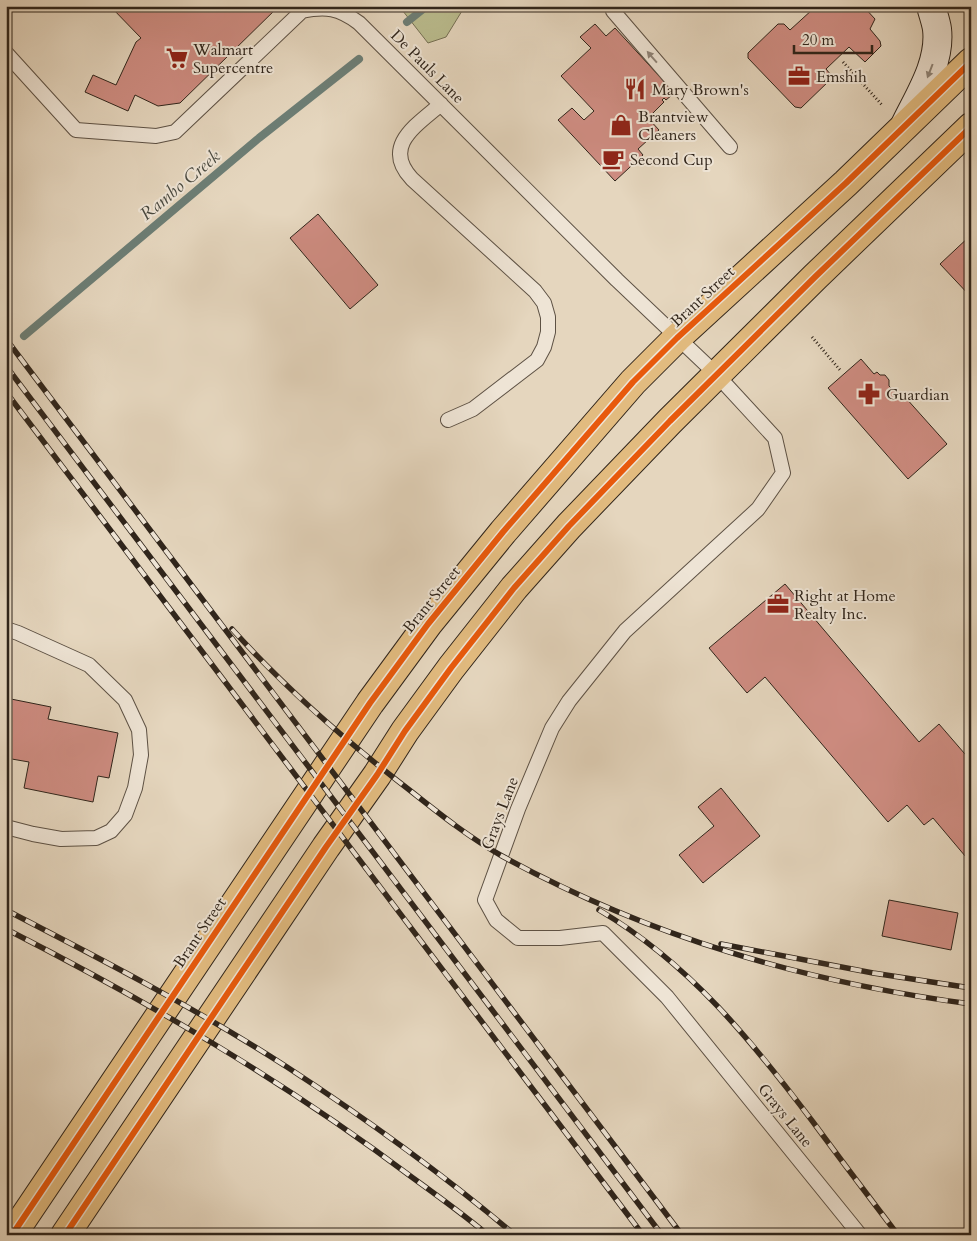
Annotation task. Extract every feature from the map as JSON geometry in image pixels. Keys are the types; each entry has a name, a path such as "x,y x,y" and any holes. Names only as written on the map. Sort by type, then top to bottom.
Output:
{"main road":[{"path":"904,128 930,72 935,55 937,29 931,6"},
{"name":"Brant Street","path":"12,1235 365,711 428,624 633,382 677,338 904,128 971,62"},
{"path":"65,1235 405,731 451,668 514,588 569,526 716,374 971,127"},
{"path":"930,166 971,145"}],"lane":[{"name":"De Pauls Lane","path":"6,53 76,130 156,136 174,132 305,8 332,9 347,14 359,22 677,338"},
{"path":"612,12 730,147"},
{"path":"441,104 404,138 400,146 401,165 412,179 535,291 544,303 548,317 548,332 544,347 537,360 473,409 448,420"},
{"name":"Grays Lane","path":"677,338 716,374 775,438 783,472 758,509 626,631 569,701 552,728 518,809 485,900 496,920 518,938 560,938 603,934 667,997 860,1235"},
{"path":"6,629 89,665 125,700 139,730 141,755 135,788 125,815 111,831 96,838 61,839 6,826"}],"path":[{"path":"843,62 883,106"},
{"path":"812,337 840,370"}],"green space":[{"path":"399,6 465,6 446,37 428,43"}],"building":[{"name":"Walmart Supercentre","path":"110,6 279,6 180,103 158,106 135,95 128,111 85,92 93,75 116,85 136,42 141,38"},
{"path":"811,6 863,6 875,19 870,29 880,41 881,46 865,62 849,47 826,69 831,75 830,80 801,108 795,107 748,58 748,53 778,24 784,24 790,30 813,9"},
{"path":"595,24 606,36 615,28 672,90 669,92 672,95 666,100 664,98 662,100 664,102 648,118 659,130 638,149 643,155 615,181 558,120 572,108 584,120 594,111 561,76 591,48 580,37"},
{"path":"318,214 378,285 350,309 290,238"},
{"path":"971,235 971,297 940,264"},
{"path":"861,359 874,374 877,372 880,375 885,375 889,380 889,386 900,397 905,397 947,444 908,479 828,388"},
{"path":"785,584 919,742 939,724 971,761 971,863 933,818 924,825 907,805 888,822 765,677 747,693 709,648"},
{"path":"6,698 51,707 48,719 118,733 109,778 98,776 93,802 24,788 29,762 6,758"},
{"path":"721,788 760,836 703,883 679,855 714,826 698,807"},
{"path":"889,900 958,913 951,950 882,936"}],"waterway":[{"name":"Rambo Creek","path":"407,22 427,6"},
{"name":"Rambo Creek","path":"24,336 259,138 359,59"}],"railway":[{"path":"6,339 682,1235"},
{"path":"6,366 662,1235"},
{"path":"6,392 643,1235"},
{"path":"232,629 274,673 341,735 445,818 502,856 558,885 671,933 729,952 788,969 848,983 909,995 971,1004"},
{"path":"6,910 184,1005 287,1067 346,1106 404,1148 515,1235"},
{"path":"599,910 662,954 690,979 742,1033 790,1092 898,1235"},
{"path":"6,929 112,985 215,1044 364,1142 488,1235"},
{"path":"721,944 873,973 971,988"}],"cycle path":[{"path":"12,1235 370,703 428,624 503,532 633,382 677,338 846,183 971,62"},
{"path":"65,1235 405,731 451,668 514,588 569,526 670,421 815,277 971,127"}],"place":[{"name":"Walmart Supercentre","path":"177,58"},
{"name":"Emshih","path":"799,76"},
{"name":"Mary Brown's","path":"635,89"},
{"name":"Brantview Cleaners","path":"621,125"},
{"name":"Second Cup","path":"613,159"},
{"name":"Guardian","path":"869,394"},
{"name":"Right at Home Realty Inc.","path":"778,604"}]}
